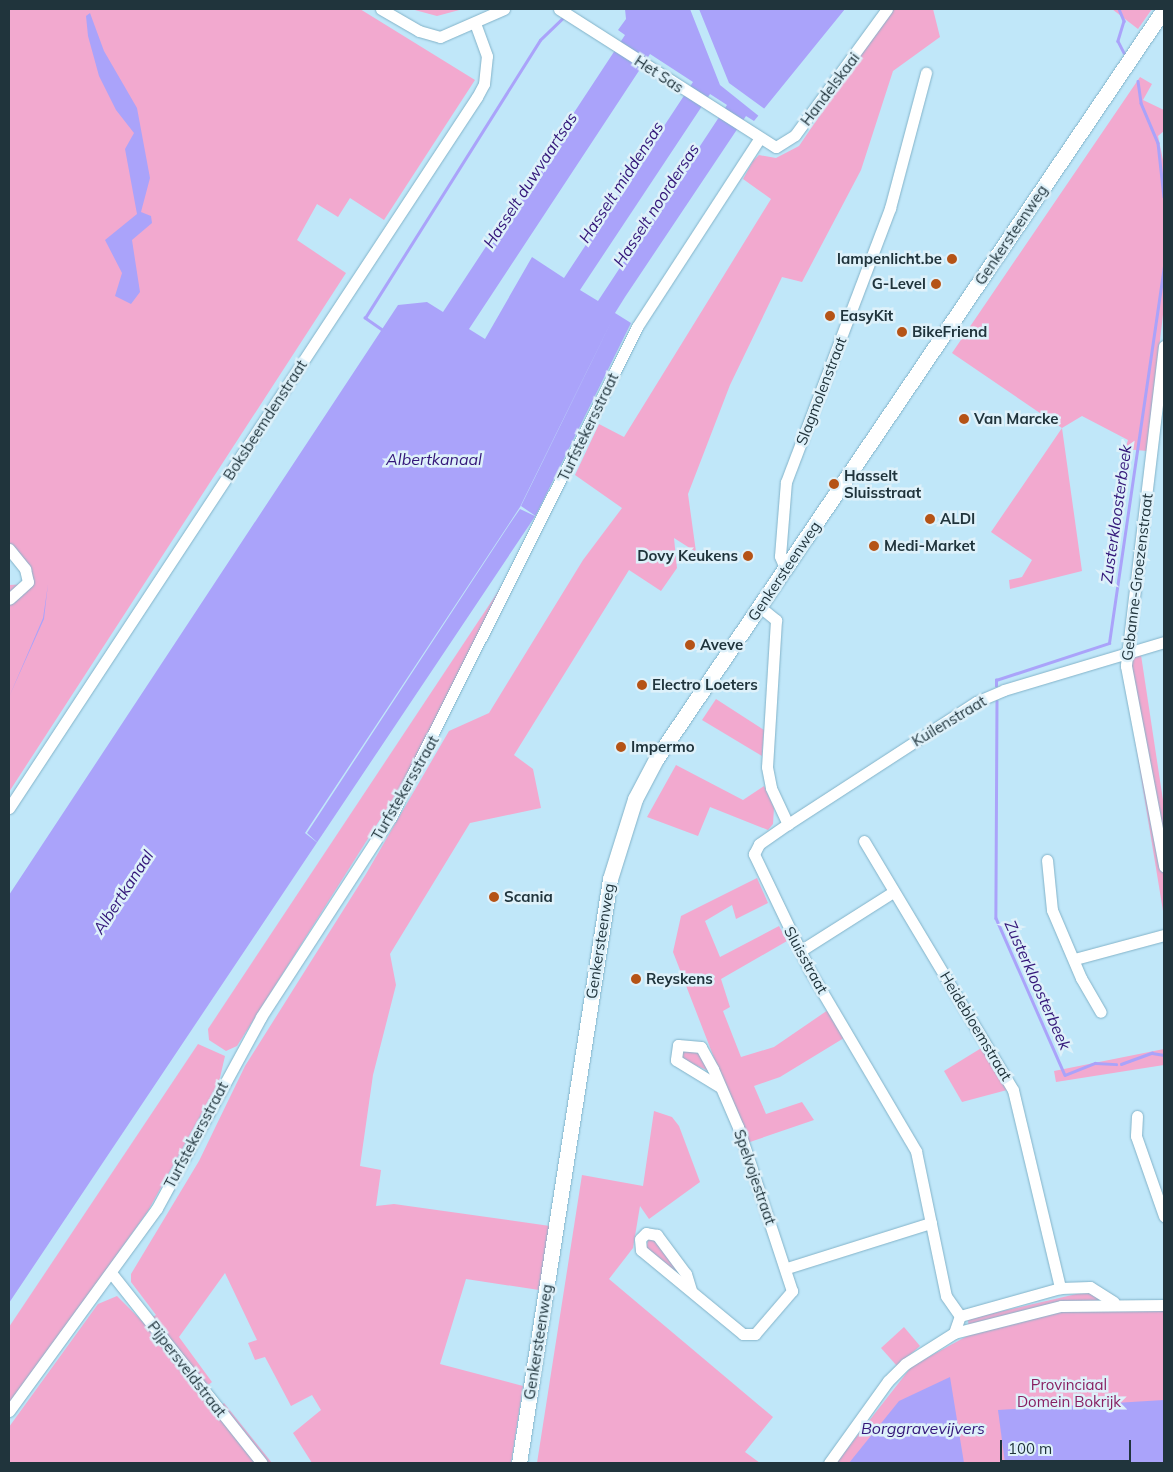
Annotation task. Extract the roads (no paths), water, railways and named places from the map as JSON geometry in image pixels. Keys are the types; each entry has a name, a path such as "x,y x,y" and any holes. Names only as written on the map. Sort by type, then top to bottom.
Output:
{"main road":[{"name":"Genkersteenweg","path":"519,1463 618,847 635,799 656,759 1164,9"}],"street":[{"path":"381,9 419,31 440,37 504,9"},
{"name":"Het Sas","path":"559,9 754,136"},
{"name":"Handelskaai","path":"754,136 776,147 795,135 887,9"},
{"name":"Boksbeemdenstraat","path":"9,808 477,96 484,84 487,56 475,23"},
{"name":"Slagmolenstraat","path":"785,568 780,556 786,482 890,208 926,73"},
{"name":"Turfstekersstraat","path":"9,1411 112,1274 157,1208 260,1017 391,817 637,327 754,136"},
{"name":"Gebanne-Groezenstraat","path":"1164,346 1127,652 1164,866"},
{"path":"9,549 25,569 28,582 21,592 9,599"},
{"path":"760,607 776,620 767,767 788,824"},
{"name":"Kuilenstraat","path":"788,824 976,702 1127,652 1164,642"},
{"name":"Sluisstraat","path":"788,824 759,844 754,854 800,951 905,1126 916,1151 946,1296 960,1316"},
{"name":"Heidebloemstraat","path":"864,841 1013,1090 1060,1288"},
{"path":"1047,860 1052,910 1075,959 1081,978 1101,1012"},
{"path":"800,951 893,892"},
{"path":"1075,959 1164,934"},
{"name":"Spelvojestraat","path":"691,1290 686,1274 657,1235 646,1233 640,1239 641,1250 691,1290 749,1336 792,1291 787,1268 720,1087"},
{"path":"1137,1116 1136,1136 1164,1216"},
{"path":"787,1268 931,1222"},
{"name":"Pijpersveldstraat","path":"112,1274 262,1463"},
{"path":"954,1333 960,1316 1060,1288 1090,1287 1114,1302"},
{"path":"829,1463 888,1381 912,1359 954,1333 1061,1306 1114,1302 1164,1305"}],"water":[{"name":"Albertkanaal","path":"625,9 845,9 754,121 746,116 625,297 615,313 631,323 536,515 9,1303 9,895 398,305 427,302 443,312 625,35 618,30 626,19","holes":["650,54 693,82 564,278 532,257 485,339 469,329","710,94 727,105 598,301 580,290"]},
{"path":"90,13 104,51 137,108 150,178 141,212 151,216 152,223 132,240 140,292 131,304 115,296 122,273 105,240 137,214 125,149 134,133 116,110 99,76 88,36 86,16"},
{"path":"48,584 44,619 9,697 43,618"},
{"name":"Borggravevijvers","path":"950,1377 964,1463 849,1463 899,1401"},
{"path":"1164,1400 1164,1463 1005,1463 998,1410"}],"waterway":[{"name":"Zusterkloosterbeek","path":"1119,9 1124,21 1118,41 1124,53"},
{"path":"382,330 365,318 540,40 564,17"},
{"name":"Zusterkloosterbeek","path":"1138,81 1141,103 1158,143 1164,197"},
{"name":"Zusterkloosterbeek","path":"996,686 996,680 1109,643 1164,265"},
{"name":"Zusterkloosterbeek","path":"997,701 996,918 1065,1075 1095,1063 1116,1064"},
{"name":"Zusterkloosterbeek","path":"1121,1064 1152,1053 1164,1055"}],"place":[{"name":"lampenlicht.be","path":"952,259"},
{"name":"G-Level","path":"936,284"},
{"name":"EasyKit","path":"830,316"},
{"name":"BikeFriend","path":"902,332"},
{"name":"Van Marcke","path":"964,419"},
{"name":"Hasselt Sluisstraat","path":"834,484"},
{"name":"ALDI","path":"930,519"},
{"name":"Medi-Market","path":"874,546"},
{"name":"Dovy Keukens","path":"748,556"},
{"name":"Aveve","path":"690,645"},
{"name":"Electro Loeters","path":"642,685"},
{"name":"Impermo","path":"621,747"},
{"name":"Scania","path":"494,897"},
{"name":"Reyskens","path":"636,979"}],"water label":[{"name":"Hasselt duwvaartsas","path":"530,180"},
{"name":"Hasselt middensas","path":"621,182"},
{"name":"Hasselt noordersas","path":"656,205"}],"park label":[{"name":"Provinciaal Domein Bokrijk","path":"1069,1392"}]}
